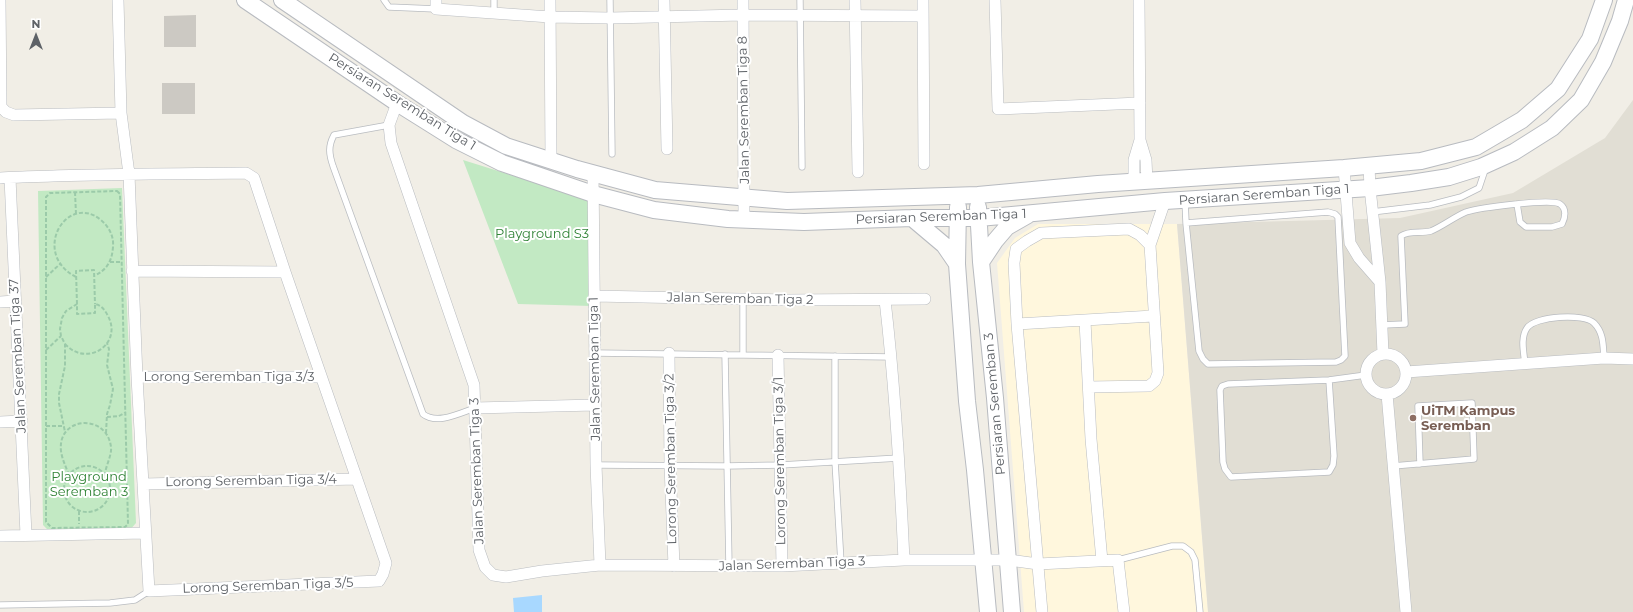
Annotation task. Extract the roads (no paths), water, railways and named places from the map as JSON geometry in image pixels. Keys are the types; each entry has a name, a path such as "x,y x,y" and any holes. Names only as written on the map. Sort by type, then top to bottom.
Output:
{"main road":[{"name":"Persiaran Seremban Tiga 1","path":"245,0 397,103 456,140 502,163 593,194 654,210 728,219 804,222 912,218 979,218 1165,201 1370,188 1411,184 1449,176 1488,163 1514,152 1552,128 1581,100 1603,62 1620,21 1626,0"},
{"name":"Persiaran Seremban Tiga 1","path":"282,0 463,122 506,146 551,161 655,190 744,199 787,201 978,195 1421,161 1476,147 1522,120 1558,89 1590,39 1604,0"},
{"name":"Persiaran Seremban 3","path":"978,195 981,262 995,398 1012,612"},
{"name":"Persiaran Seremban 3","path":"958,196 957,264 988,612"},
{"path":"981,262 995,241 1007,227 1031,213"},
{"path":"912,218 944,245 957,264"}],"street":[{"path":"0,0 1,107 6,112 14,115 121,113"},
{"path":"118,0 121,113 129,174 137,378 149,591"},
{"path":"550,0 551,161"},
{"path":"664,0 667,149"},
{"name":"Jalan Seremban Tiga 8","path":"743,0 744,220"},
{"path":"855,0 858,172"},
{"path":"923,0 924,164"},
{"path":"995,0 998,109 1140,103"},
{"path":"1138,0 1140,140 1134,160 1141,182"},
{"path":"436,5 494,14 550,17 610,18 743,14 923,16"},
{"name":"Jalan Seremban Tiga 3","path":"397,103 389,125 391,143 474,385 476,408 479,550 485,567 493,575 506,577 542,571 600,565 729,567 904,560 1009,560 1038,564 1118,560"},
{"path":"1369,166 1372,212 1380,282 1383,354"},
{"path":"1344,168 1350,243 1359,258 1380,282"},
{"name":"Jalan Seremban Tiga 1","path":"593,173 596,465 600,565"},
{"path":"5,178 129,174 251,174 254,178 321,377 358,479"},
{"name":"Jalan Seremban Tiga 37","path":"5,178 15,301 22,421 26,535"},
{"path":"1089,387 1148,386 1155,381 1158,373 1153,316 1150,245 1165,201"},
{"path":"1042,612 1017,324 1014,263 1016,249 1041,233 1129,229 1140,235 1150,245"},
{"path":"132,271 285,272"},
{"name":"Jalan Seremban Tiga 2","path":"594,296 743,299 925,299"},
{"path":"885,300 892,357 904,560"},
{"path":"0,302 15,301"},
{"path":"1017,324 1153,316"},
{"path":"1085,321 1091,439 1102,561"},
{"name":"Lorong Seremban Tiga 3/2","path":"669,353 670,465 674,566"},
{"path":"1383,354 1396,356 1404,366 1406,372 1406,379 1399,390 1387,394 1380,394 1374,391 1369,386 1366,375 1367,366 1371,360 1383,354"},
{"name":"Lorong Seremban Tiga 3/1","path":"778,355 782,566"},
{"path":"1406,372 1525,365 1604,358 1633,359"},
{"name":"Lorong Seremban Tiga 3/3","path":"137,378 321,377"},
{"path":"1387,394 1406,612"},
{"path":"476,408 596,405"},
{"path":"0,422 22,421"},
{"name":"Lorong Seremban Tiga 3/4","path":"144,484 358,479"},
{"name":"Lorong Seremban Tiga 3/5","path":"149,591 379,581 383,574 386,562 358,479"},
{"path":"0,536 145,532"},
{"path":"1118,560 1124,612"}],"lane":[{"path":"384,0 389,7 436,5"},
{"path":"494,0 494,14"},
{"path":"610,0 612,154"},
{"path":"800,0 802,167"},
{"path":"389,125 334,135 330,142 329,152 332,166 423,414 429,419 439,419 476,408"},
{"path":"1372,212 1430,204 1461,197 1479,188 1488,163"},
{"path":"1186,200 1186,223 1199,351 1208,364 1336,362 1345,356 1338,217 1335,214 1328,212 1186,223"},
{"path":"1382,325 1405,324 1401,236 1411,232 1430,231 1467,212 1489,206 1517,204 1554,202 1560,204 1564,209 1565,216 1562,224 1552,227 1526,227 1520,222 1517,204"},
{"path":"743,299 743,354"},
{"path":"1525,365 1523,337 1527,328 1533,322 1566,318 1583,318 1593,322 1601,331 1604,358"},
{"path":"595,353 892,357"},
{"path":"725,354 729,567"},
{"path":"835,356 835,461 841,563"},
{"path":"1329,380 1334,456 1333,465 1329,472 1231,476 1225,469 1223,462 1220,390 1222,386 1228,384 1329,380 1366,375"},
{"path":"1393,466 1420,464 1474,459 1472,404 1418,406 1420,464"},
{"path":"596,465 781,465 899,458"},
{"path":"1118,560 1172,546 1184,546 1191,552 1195,560 1200,612"},
{"path":"0,605 116,602 136,600 149,591"}],"water":[{"path":"542,595 542,612 514,612 513,598"}],"place":[{"name":"UiTM Kampus Seremban","path":"1413,418"}],"park label":[{"name":"Playground S3","path":"542,234"},
{"name":"Playground Seremban 3","path":"89,484"}]}
